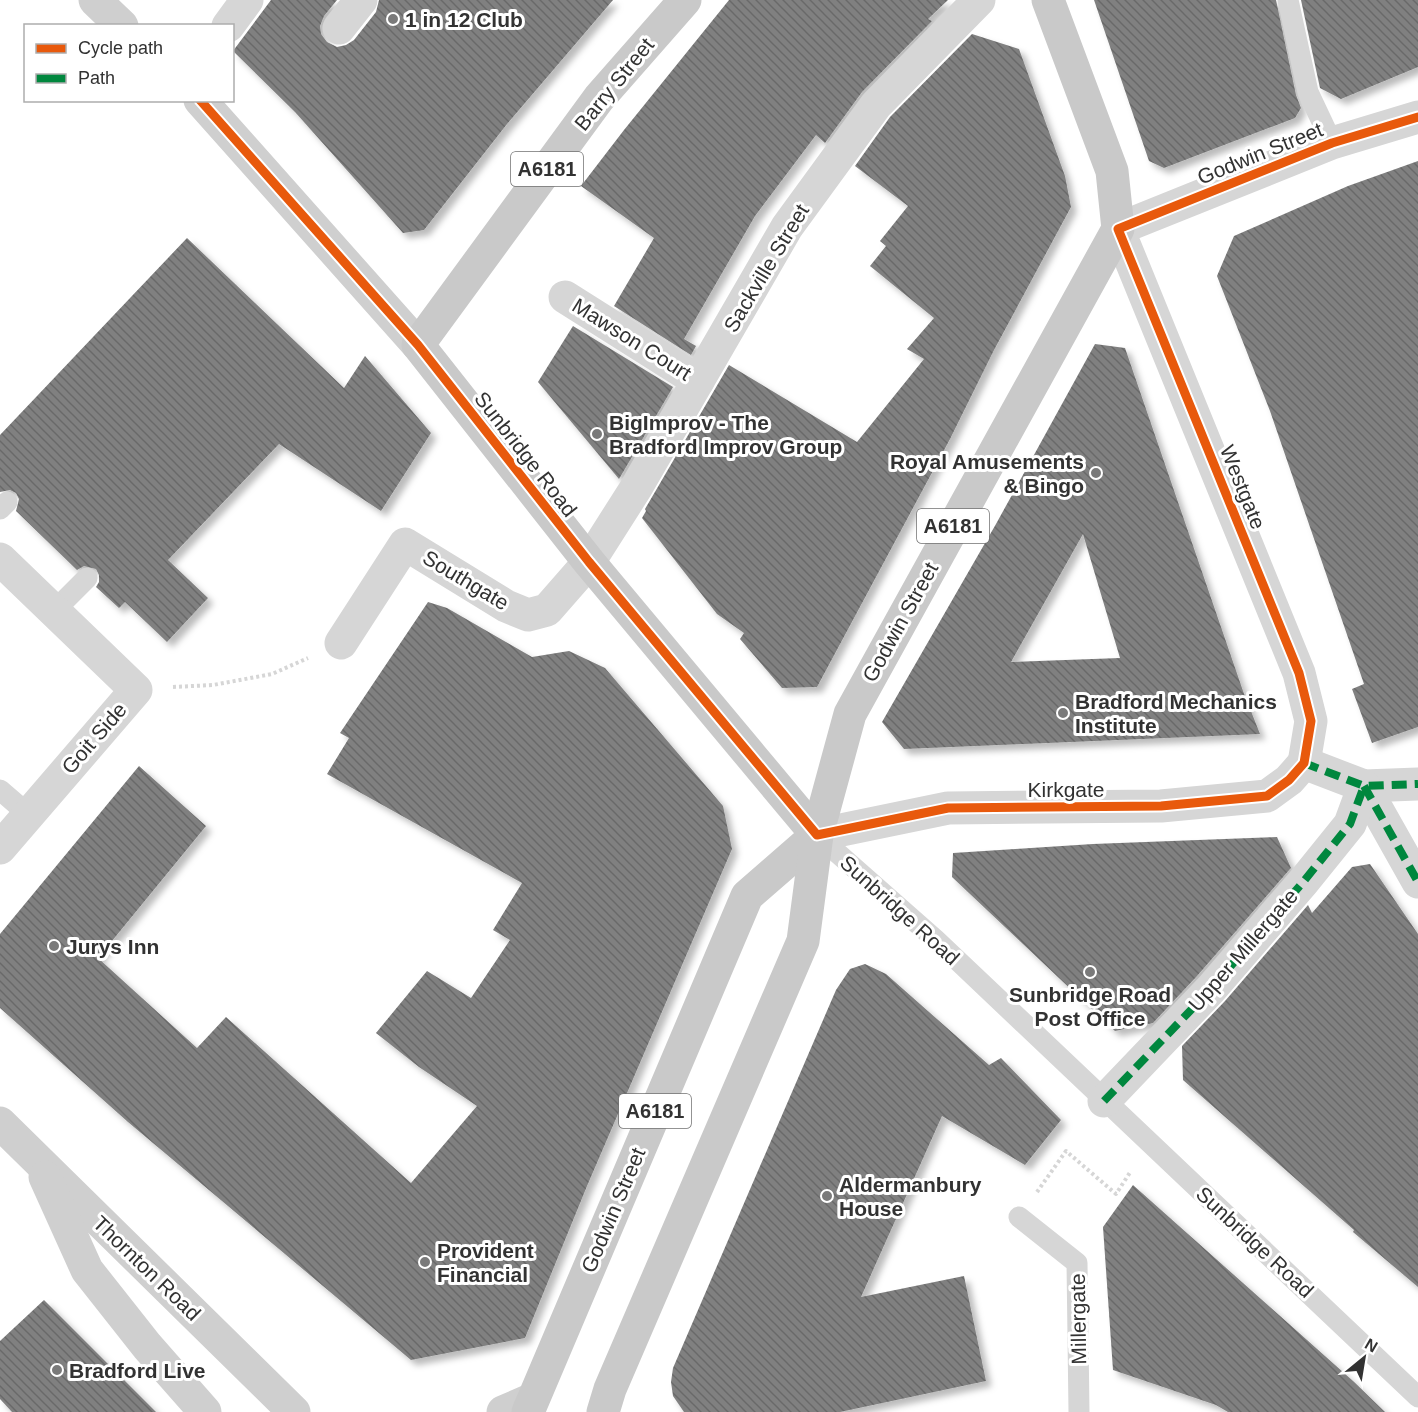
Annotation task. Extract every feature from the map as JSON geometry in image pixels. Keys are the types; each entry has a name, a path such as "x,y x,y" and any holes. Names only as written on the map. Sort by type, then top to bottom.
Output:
{"main road":[{"path":"95,0 120,24"},
{"name":"Barry Street","path":"418,345 599,98 685,0"},
{"name":"Westgate","path":"1048,0 1113,171 1118,229"},
{"name":"Sunbridge Road","path":"202,102 418,345 589,562 817,835"},
{"name":"Godwin Street","path":"603,1412 610,1389 803,941 817,835 850,714 1118,229"},
{"name":"Godwin Street","path":"531,1406 747,896 817,835"},
{"name":"Thornton Road","path":"0,1123 294,1412"},
{"path":"37,1160 87,1270 147,1346 205,1412"},
{"path":"503,1412 531,1406"}],"street":[{"path":"229,24 247,0"},
{"name":"Sackville Street","path":"589,562 636,488 787,227 876,105 979,0"},
{"name":"Godwin Street","path":"1118,229 1332,143 1418,117"},
{"name":"Westgate","path":"1118,229 1299,673 1311,721 1304,763"},
{"name":"Mawson Court","path":"565,297 698,381"},
{"name":"Southgate","path":"341,644 405,544 506,606 528,615 547,610 589,562"},
{"name":"Goit Side","path":"0,559 136,690 0,848"},
{"path":"1304,763 1364,786 1418,784"},
{"name":"Kirkgate","path":"817,835 948,808 1161,806 1267,796 1289,780 1304,763"},
{"path":"1364,786 1418,882"},
{"name":"Upper Millergate","path":"1104,1101 1211,989 1304,881 1350,824 1364,786"}],"lane":[{"path":"1288,0 1308,92 1332,143"},
{"path":"54,611 87,578"},
{"path":"0,790 29,815"},
{"name":"Sunbridge Road","path":"817,835 936,940 1418,1397"},
{"name":"Millergate","path":"1019,1217 1077,1263 1079,1412"}],"path":[{"path":"136,690 213,685 272,674 341,644"},
{"path":"1019,1217 1066,1151 1116,1194 1149,1142"}],"building":[{"path":"271,0 337,0 324,16 320,26 321,34 327,42 337,47 354,40 376,12 379,0 613,0 507,124 424,230 403,233 295,112 234,50"},
{"path":"729,0 948,0 928,19 932,21 862,92 825,143 816,135 755,216 684,339 696,346 691,355 614,306 654,238 581,186"},
{"path":"1094,0 1276,0 1296,95 1301,108 1295,118 1164,168 1149,161"},
{"path":"1301,0 1418,0 1418,67 1341,99 1320,88"},
{"path":"972,34 1019,49 1065,176 1071,207 817,687 782,688 740,639 744,633 717,614 642,518 645,509 729,365 857,442 924,359 907,349 934,318 870,266 886,246 880,241 908,206 855,166 890,117"},
{"path":"1418,161 1418,727 1372,743 1352,689 1364,684 1270,411 1217,276 1234,236 1348,186"},
{"path":"187,238 344,388 365,356 431,433 381,511 279,444 168,560 208,598 167,642 125,602 119,608 96,587 99,575 96,569 84,566 77,570 16,511 19,499 16,493 10,490 0,492 0,435"},
{"path":"573,326 673,387 619,479 538,382"},
{"path":"1095,344 1125,348 1243,691 1260,734 904,749 882,722 996,524","holes":["1083,534 1120,658 1011,662"]},
{"path":"428,602 447,608 532,657 569,651 605,668 723,806 732,849 587,1186 525,1338 411,1360 128,1122 0,1008 0,934 139,766 206,826 98,958 197,1048 226,1017 411,1183 477,1106 419,1067 376,1033 427,971 471,998 510,940 493,930 522,883 327,774 349,738 340,733"},
{"path":"1277,837 1291,868 1153,1023 1115,1031 952,877 953,853 1093,844"},
{"path":"1370,864 1418,934 1418,1287 1183,1080 1182,1046 1225,1001 1308,905 1312,913 1352,867"},
{"name":"Aldermanbury House","path":"865,964 886,974 989,1065 1001,1058 1061,1120 1025,1165 942,1116 861,1297 964,1276 986,1381 840,1412 684,1412 673,1396 671,1382 673,1368 836,990 850,969"},
{"path":"1133,1185 1385,1412 1228,1412 1216,1405 1113,1370 1103,1227"},
{"name":"Bradford Live","path":"44,1300 156,1412 12,1412 0,1399 0,1341"}],"marked path":[{"path":"1304,763 1364,786 1418,784"},
{"path":"1364,786 1418,882"},
{"path":"1104,1101 1211,989 1304,881 1350,824 1364,786"}],"cycle path":[{"path":"202,102 418,345 589,562 817,835 948,808 1161,806 1267,796 1289,780 1304,763 1311,721 1299,673 1118,229 1332,143 1418,117"}],"place":[{"name":"1 in 12 Club","path":"393,19"},
{"name":"BigImprov - The Bradford Improv Group","path":"597,434"},
{"name":"Royal Amusements & Bingo","path":"1096,473"},
{"name":"Bradford Mechanics Institute","path":"1063,713"},
{"name":"Jurys Inn","path":"54,946"},
{"name":"Sunbridge Road Post Office","path":"1090,972"},
{"name":"Aldermanbury House","path":"827,1196"},
{"name":"Provident Financial","path":"425,1262"},
{"name":"Bradford Live","path":"57,1370"}]}
